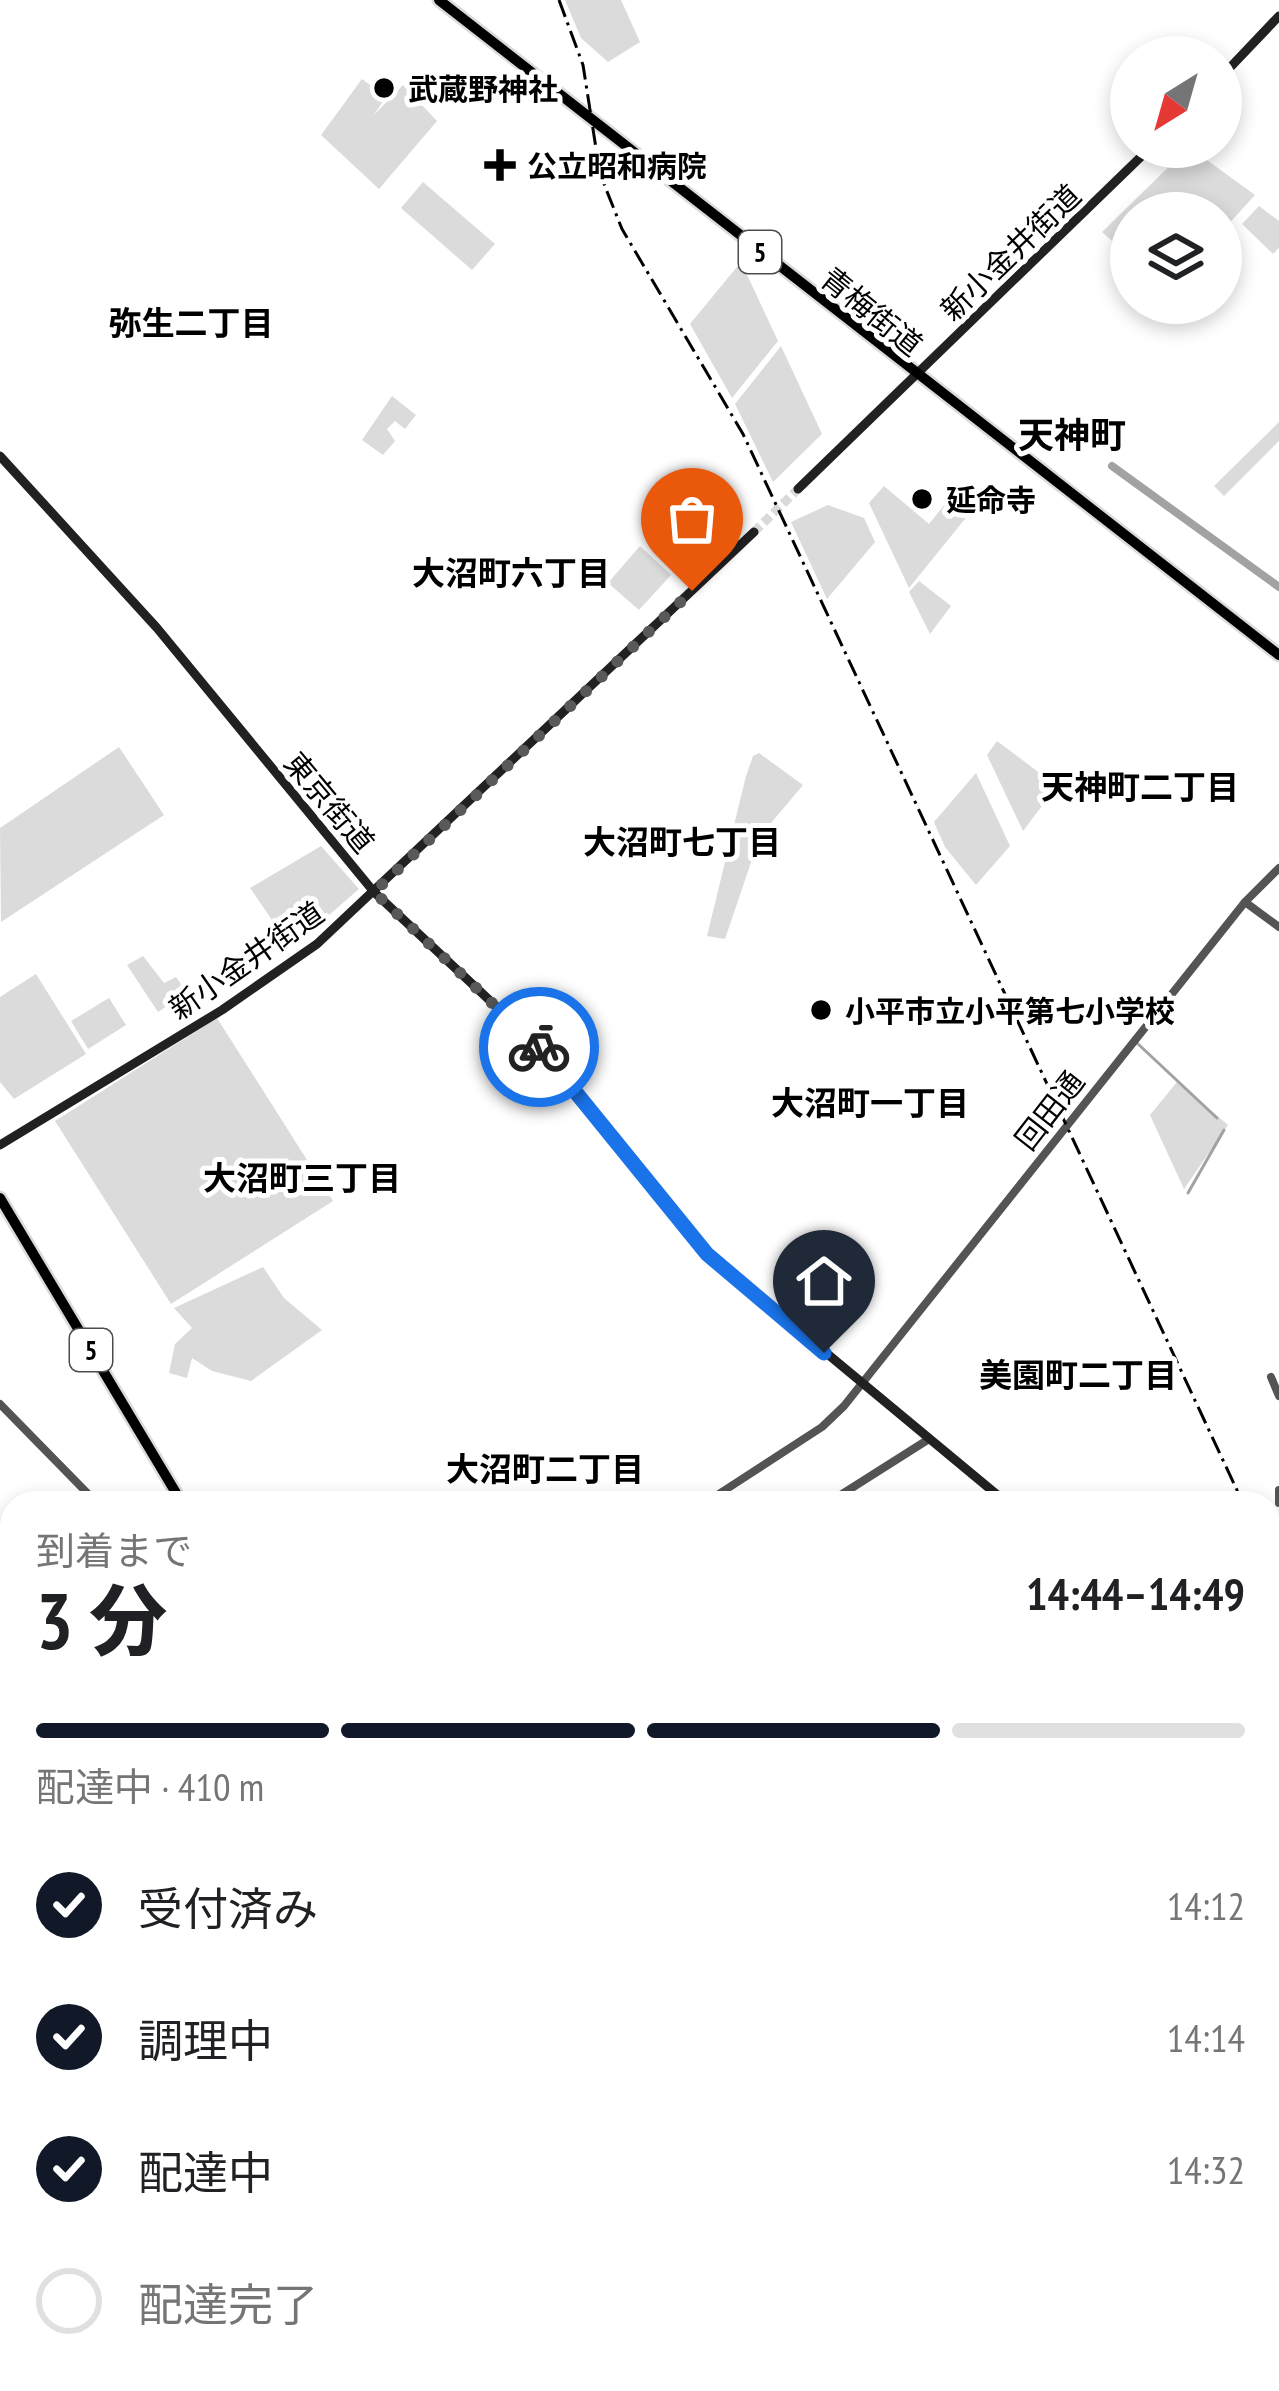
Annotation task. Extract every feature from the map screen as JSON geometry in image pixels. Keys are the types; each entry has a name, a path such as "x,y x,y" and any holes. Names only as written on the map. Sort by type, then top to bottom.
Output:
{"main road":[{"name":"青梅街道","path":"439,0 915,376 1279,655"},
{"path":"1242,55 1279,16"},
{"name":"新小金井街道","path":"798,489 1129,168"},
{"name":"東京街道","path":"0,456 157,628 374,892 524,1031 707,1254 992,1491"},
{"name":"新小金井街道","path":"0,1145 276,975 374,892 754,532"},
{"name":"5","path":"0,1198 175,1491"}],"street":[{"name":"回田通","path":"723,1491 822,1427 862,1384 1245,902 1279,868"},
{"path":"1245,902 1279,927"},
{"path":"1270,1377 1279,1396"},
{"path":"0,1404 85,1491"},
{"path":"848,1491 929,1439"}],"shaded area":[{"path":"565,0 621,0 640,42 608,62 581,38"},
{"path":"362,79 386,97 373,116 403,85 437,121 379,189 321,135"},
{"path":"1168,168 1218,168 1255,195 1242,209 1242,192 1143,192"},
{"path":"423,182 495,244 472,270 401,208"},
{"path":"1259,206 1279,221 1279,248 1273,254 1242,224"},
{"path":"741,262 778,341 732,398 690,324"},
{"path":"781,346 822,434 773,482 735,404"},
{"path":"392,396 416,415 405,429 395,421 387,429 395,441 383,455 362,440"},
{"path":"1279,422 1279,441 1224,496 1214,486"},
{"path":"884,486 929,524 958,488 977,504 909,588 869,503"},
{"path":"828,505 864,518 875,542 827,599 791,522"},
{"path":"640,546 671,575 639,610 608,583"},
{"path":"919,581 951,606 930,634 909,592"},
{"path":"997,741 1057,786 1023,831 987,755"},
{"path":"119,747 164,815 1,922 0,828"},
{"path":"759,753 803,785 760,836 725,939 707,936 746,776 753,756"},
{"path":"976,773 1010,846 976,885 945,847 934,822"},
{"path":"321,846 359,889 291,948 250,888"},
{"path":"143,956 164,983 176,977 187,993 158,1012 127,965"},
{"path":"36,974 86,1054 14,1099 0,1082 0,997"},
{"path":"109,998 126,1025 88,1049 71,1021"},
{"path":"217,1018 333,1201 171,1304 55,1121"},
{"path":"1177,1082 1228,1125 1184,1189 1150,1115"},
{"path":"263,1267 284,1298 322,1330 251,1381 212,1371 192,1358 187,1378 169,1373 175,1344 192,1328 174,1308"}],"waterway":[{"path":"1112,466 1279,587"},
{"path":"1137,1043 1217,1118"},
{"path":"1188,1193 1224,1130"}],"tunnel":[{"path":"754,532 798,489"}],"railway":[{"path":"559,0 583,65 600,174 622,229 743,434 1237,1491"}],"way so far":[{"path":"539,1047 374,892 692,591"}],"place":[{"name":"武蔵野神社","path":"384,88"},
{"name":"公立昭和病院","path":"500,165"},
{"name":"延命寺","path":"922,499"},
{"name":"小平市立小平第七小学校","path":"821,1010"}],"district":[{"name":"弥生二丁目","path":"191,322"},
{"name":"天神町","path":"1072,434"},
{"name":"大沼町六丁目","path":"511,572"},
{"name":"天神町二丁目","path":"1140,786"},
{"name":"大沼町七丁目","path":"682,841"},
{"name":"大沼町一丁目","path":"870,1102"},
{"name":"大沼町三丁目","path":"302,1177"},
{"name":"美園町二丁目","path":"1078,1374"},
{"name":"大沼町二丁目","path":"545,1468"}],"route":[{"path":"539,1047 707,1254 824,1353"}]}
